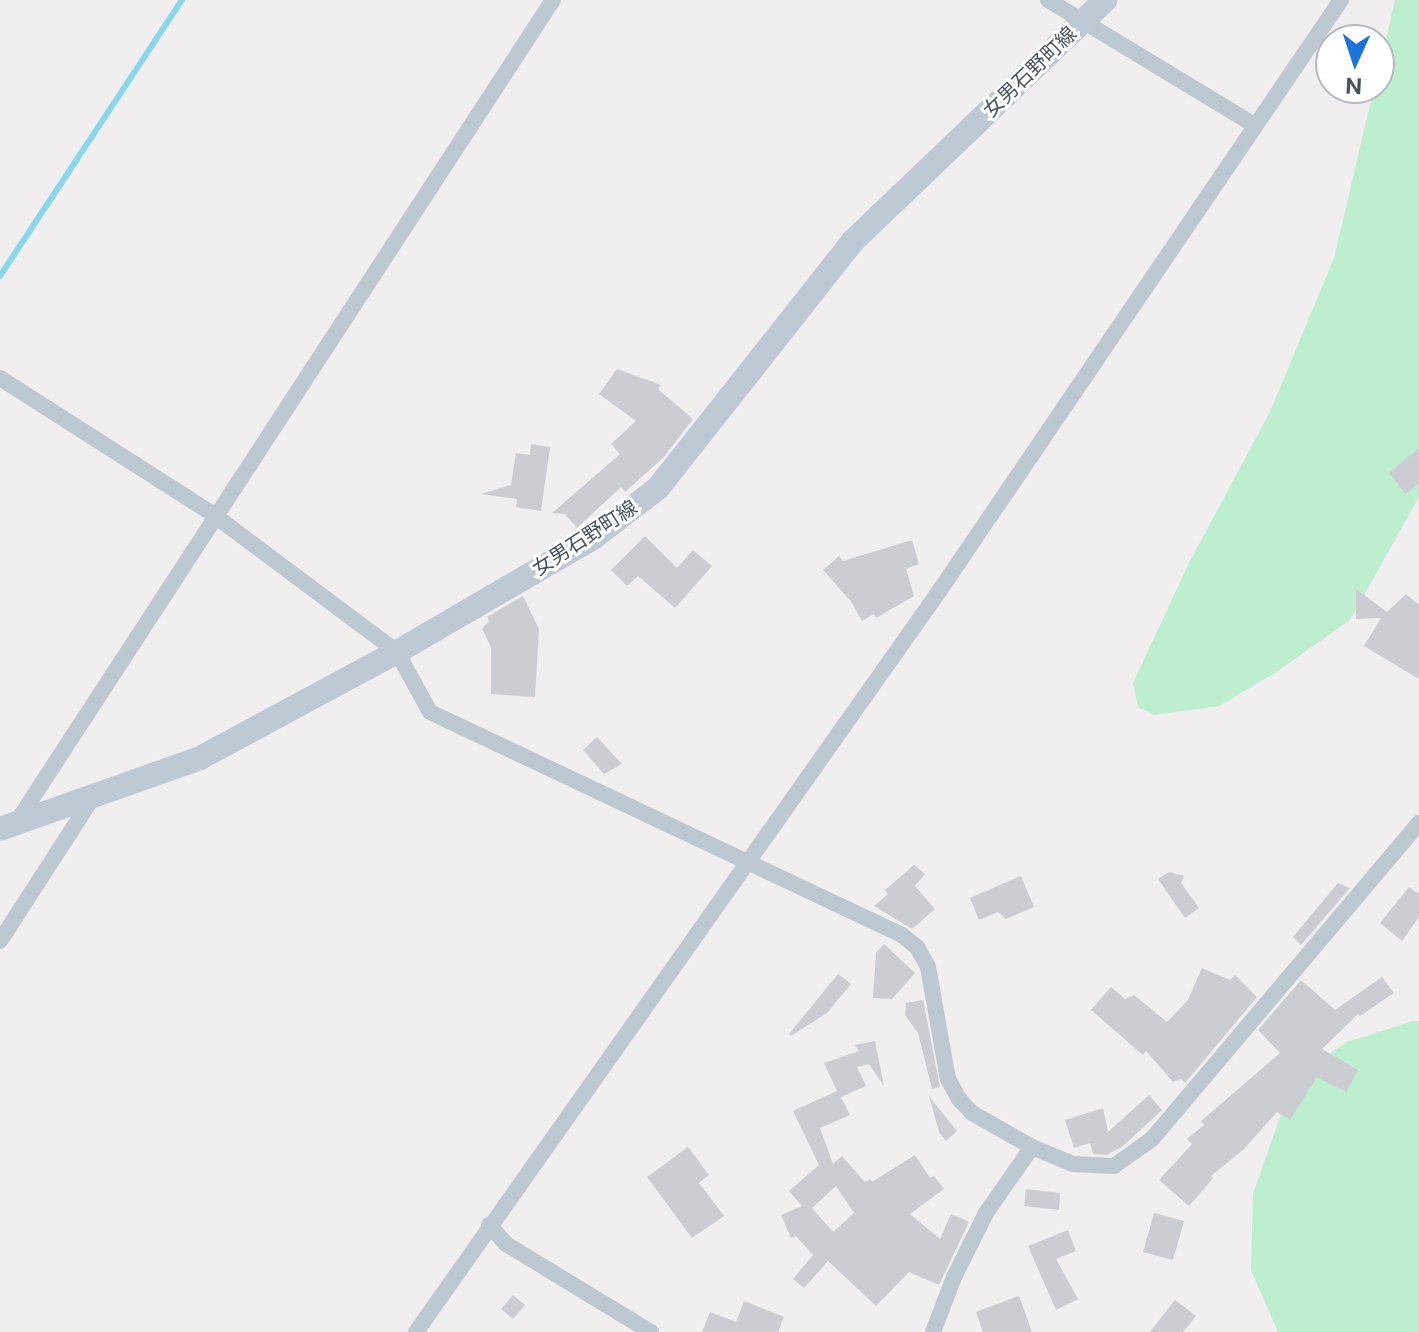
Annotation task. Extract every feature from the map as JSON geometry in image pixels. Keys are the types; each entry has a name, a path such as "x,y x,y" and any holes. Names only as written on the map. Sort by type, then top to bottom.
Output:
{"main road":[{"name":"女男石野町線","path":"8,826 92,799 200,758 397,652 593,538 658,488 853,241 1105,0"}],"street":[{"path":"8,826 553,0"},
{"path":"1048,0 1081,22 1137,51 1254,125"},
{"path":"416,1332 748,864 1123,325 1254,125 1341,0"},
{"path":"0,378 214,515 397,652 430,712 902,935 917,947 928,967 948,1079 953,1089 972,1113 1032,1147 1073,1164 1114,1166 1152,1139 1419,823"},
{"path":"0,941 92,799"},
{"path":"933,1332 954,1277 986,1213 1032,1147"},
{"path":"489,1225 506,1244 651,1332"}],"green space":[{"path":"1395,0 1419,0 1419,497 1350,620 1275,673 1219,706 1154,715 1138,707 1133,683 1188,565 1270,412 1334,258 1370,104 1395,104 1395,24 1389,24"},
{"path":"1419,1021 1419,1332 1278,1332 1251,1270 1253,1194 1294,1077 1347,1042"}],"building":[{"path":"617,369 661,385 658,389 693,419 664,457 625,492 621,487 577,528 565,514 552,513 620,454 611,444 636,421 599,394"},
{"path":"531,444 550,447 541,511 516,507 517,499 481,494 511,485 516,453 530,455"},
{"path":"1419,448 1419,483 1406,494 1389,473"},
{"path":"645,536 677,568 693,550 712,566 675,608 638,576 627,586 611,570"},
{"path":"912,540 919,564 906,569 914,596 876,618 874,614 862,621 852,603 823,570 839,556 843,561"},
{"path":"1356,589 1387,612 1406,594 1419,605 1419,679 1364,646 1381,618 1356,619"},
{"path":"523,596 539,629 535,697 491,694 491,647 482,629 489,621 487,617"},
{"path":"597,737 622,764 604,774 583,750"},
{"path":"914,865 925,874 915,886 935,909 912,929 874,906 888,894 885,890"},
{"path":"1169,872 1184,876 1181,883 1199,908 1185,918 1158,879"},
{"path":"1021,876 1034,907 1006,919 998,912 979,920 970,898"},
{"path":"1338,883 1350,888 1301,945 1293,937"},
{"path":"1409,887 1419,894 1419,917 1402,941 1380,923"},
{"path":"884,944 915,973 892,999 873,998 876,953"},
{"path":"1202,968 1230,980 1235,975 1257,997 1185,1083 1181,1079 1173,1082 1146,1051 1143,1055 1091,1010 1111,987 1125,999 1134,995 1167,1022 1188,1000"},
{"path":"838,974 851,984 827,1013 791,1036 789,1034"},
{"path":"1382,977 1394,993 1360,1016 1358,1014 1322,1049 1358,1070 1346,1092 1317,1077 1290,1120 1277,1112 1244,1149 1211,1176 1213,1178 1189,1206 1159,1180 1192,1144 1187,1139 1204,1125 1201,1121 1280,1053 1258,1030 1301,980 1335,1010"},
{"path":"923,1000 940,1087 932,1089 918,1033 905,1015 906,1003"},
{"path":"875,1041 884,1086 869,1064 857,1067 866,1086 841,1097 850,1115 820,1128 833,1164 842,1156 865,1182 870,1179 872,1182 915,1155 930,1178 934,1176 944,1189 910,1214 940,1239 951,1214 969,1222 939,1285 909,1272 876,1306 828,1261 804,1288 793,1279 813,1255 796,1236 791,1238 781,1215 802,1206 789,1191 819,1165 793,1111 837,1091 824,1063 859,1051 855,1045","holes":["836,1186 854,1213 833,1232 812,1208"]},
{"path":"1149,1095 1162,1110 1122,1147 1106,1155 1093,1154 1090,1143 1074,1148 1065,1120 1103,1108 1108,1132"},
{"path":"929,1096 957,1131 946,1141 939,1132"},
{"path":"688,1147 709,1175 699,1183 724,1216 692,1238 647,1177"},
{"path":"1026,1189 1060,1193 1059,1210 1024,1206"},
{"path":"1154,1213 1184,1221 1173,1260 1143,1252"},
{"path":"1068,1230 1076,1251 1056,1259 1078,1299 1056,1310 1028,1246"},
{"path":"513,1295 525,1305 513,1319 501,1309"},
{"path":"1019,1296 1032,1332 983,1332 976,1312"},
{"path":"1175,1300 1196,1316 1183,1332 1150,1332"},
{"path":"744,1301 784,1317 778,1332 702,1332 710,1312 736,1322"}],"waterway":[{"path":"0,276 182,0"}]}
